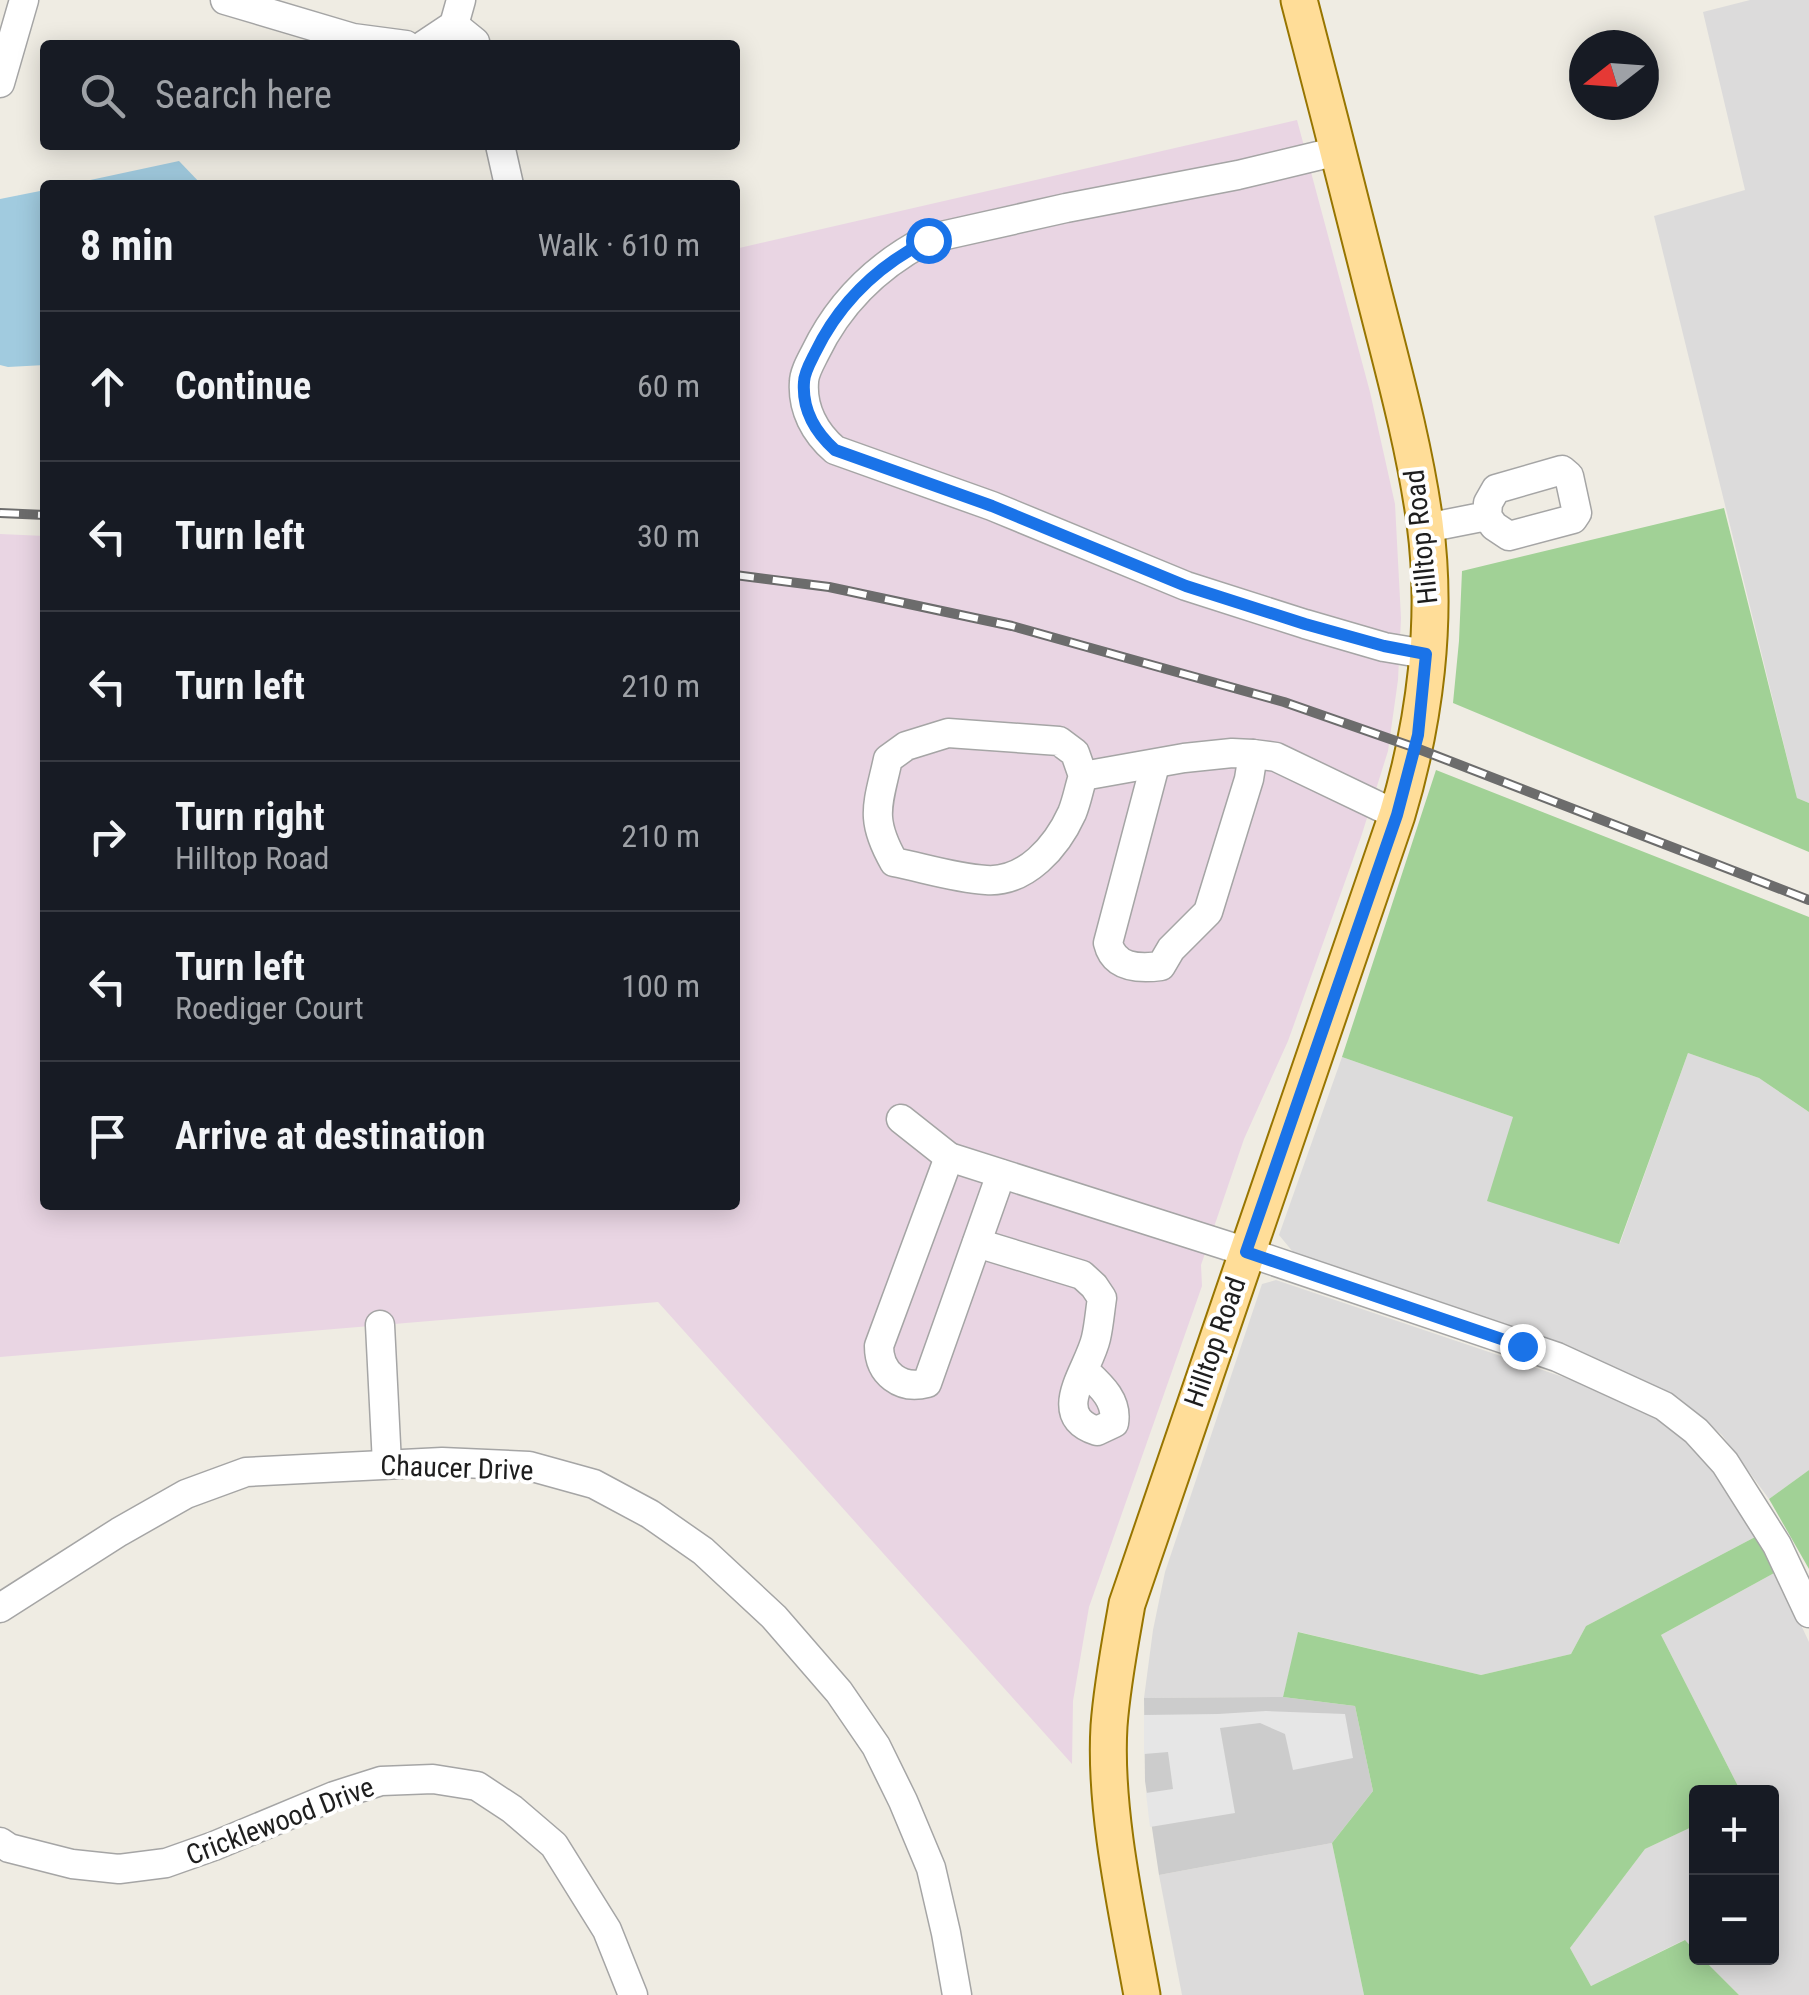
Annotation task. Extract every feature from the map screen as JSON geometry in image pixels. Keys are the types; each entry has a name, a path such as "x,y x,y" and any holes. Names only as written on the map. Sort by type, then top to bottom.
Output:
{"main road":[{"name":"Hilltop Road","path":"1142,1995 1114,1823 1109,1729 1127,1604 1397,815 1418,735 1426,654 1430,602 1419,484 1299,0"}],"street":[{"path":"0,83 24,0"},
{"path":"225,0 368,40"},
{"path":"429,40 458,12 474,40"},
{"path":"501,150 508,180"},
{"path":"1338,151 1066,208 928,240 908,249 873,276 831,321 804,380 808,413 820,437 835,450 992,506 1186,586 1352,638 1426,654"},
{"path":"1562,470 1570,476 1577,514 1574,519 1509,536 1486,516 1496,489 1562,470"},
{"path":"1426,528 1486,516"},
{"path":"948,733 1059,741 1075,753 1083,776 1072,812 1050,850 1026,869 1006,878 986,880 894,862 881,840 876,813 888,758 925,739 948,733"},
{"path":"1083,776 1184,758 1253,754 1276,757 1397,815"},
{"path":"1155,765 1108,943 1110,954 1120,964 1148,968 1160,966 1171,949 1208,912 1249,780 1253,754"},
{"path":"902,1119 949,1157 1557,1357 1664,1406 1696,1431 1725,1462 1777,1545 1809,1612"},
{"path":"949,1157 880,1346 879,1360 893,1379 914,1386 927,1383 1001,1174"},
{"path":"976,1243 1082,1276 1094,1286 1102,1298 1096,1340 1084,1370"},
{"path":"380,1325 387,1464"},
{"name":"Chaucer Drive","path":"0,1608 118,1532 186,1494 246,1472 442,1462 529,1466 594,1484 650,1514 703,1551 774,1616 839,1692 876,1746 931,1868 958,1995"},
{"name":"Cricklewood Drive","path":"0,1842 9,1848 72,1864 119,1870 166,1863 381,1781 433,1778 477,1786 512,1809 554,1845 607,1930 632,1995"}],"shaded area":[{"path":"1750,0 1809,0 1809,803 1797,798 1654,216 1745,190 1703,12"},
{"path":"1297,120 1370,392 1395,504 1401,618 1398,680 1388,751 1288,1041 1244,1139 1201,1265 1202,1286 1089,1607 1073,1701 1072,1764 658,1302 0,1357 0,534 40,536 40,1210 740,1210 740,248"},
{"path":"1688,1053 1759,1078 1809,1112 1809,1470 1769,1499 1722,1435 1678,1397 1293,1252 1279,1235 1342,1057 1513,1117 1620,1243"},
{"path":"1276,1280 1619,1396 1660,1418 1691,1443 1727,1487 1757,1536 1586,1626 1571,1654 1481,1675 1299,1632 1283,1697 1144,1698 1165,1572 1262,1284"},
{"path":"1776,1572 1809,1642 1809,1995 1739,1995 1709,1965 1779,1965 1779,1785 1737,1785 1661,1635"},
{"path":"1283,1697 1355,1706 1373,1791 1332,1843 1159,1875 1145,1781 1144,1698"},
{"path":"1266,1711 1345,1714 1353,1758 1293,1770 1285,1734 1260,1723 1220,1728 1235,1813 1150,1827 1146,1793 1173,1789 1168,1752 1144,1754 1144,1715"},
{"path":"1689,1828 1689,1945 1684,1940 1591,1986 1570,1948 1645,1849"},
{"path":"1332,1843 1364,1995 1182,1995 1159,1875"}],"green space":[{"path":"1724,508 1797,798 1809,803 1809,852 1453,703 1462,571"},
{"path":"1436,770 1809,917 1809,1112 1759,1078 1688,1053 1619,1244 1487,1201 1513,1117 1342,1057"},
{"path":"1809,1470 1809,1569 1769,1499"},
{"path":"1757,1536 1776,1572 1661,1635 1737,1785 1689,1785 1689,1828 1645,1849 1570,1948 1591,1986 1685,1940 1689,1944 1689,1965 1709,1965 1739,1995 1364,1995 1332,1843 1373,1791 1355,1706 1283,1697 1298,1632 1481,1675 1571,1654 1586,1626"}],"water":[{"path":"179,161 197,180 90,180"},
{"path":"40,191 40,365 0,365 0,199"}],"railway":[{"path":"0,513 40,515"},
{"path":"740,576 829,587 1012,626 1284,702 1416,748 1809,900"}],"route":[{"path":"928,240 908,249 873,276 831,321 812,358 804,380 808,413 820,437 835,450 992,506 1186,586 1305,624 1426,654 1418,735 1407,782 1246,1252 1522,1346"}]}
